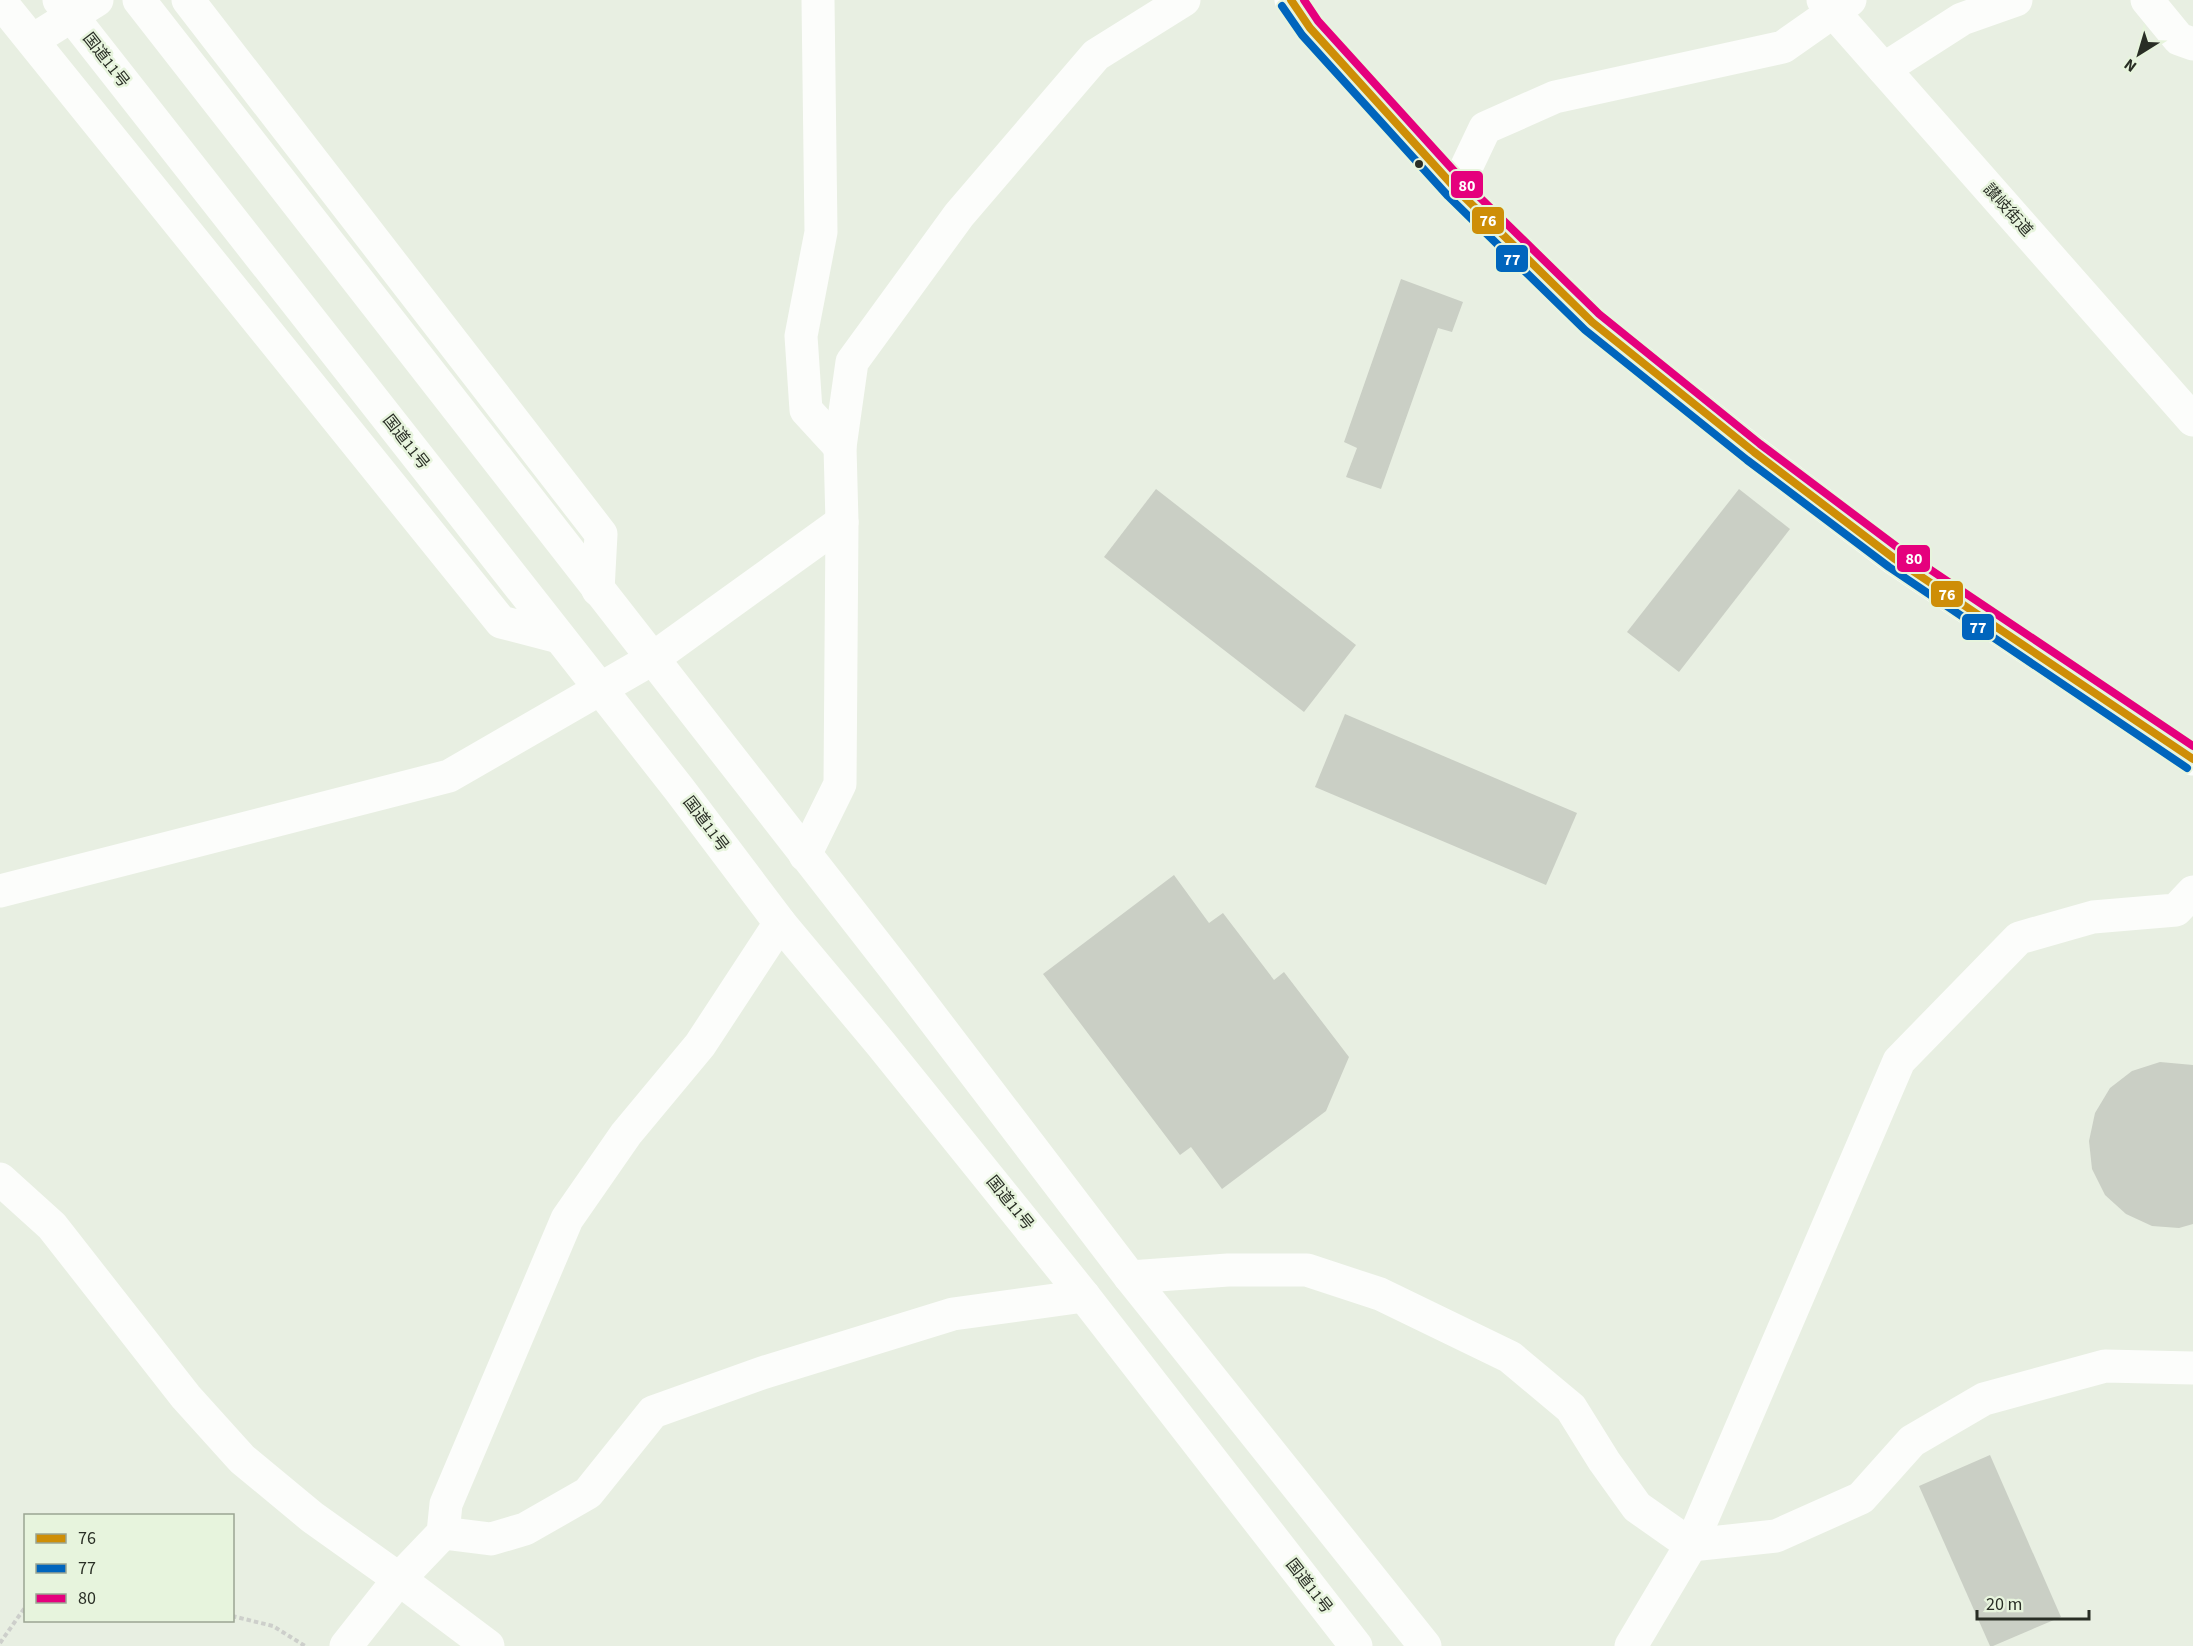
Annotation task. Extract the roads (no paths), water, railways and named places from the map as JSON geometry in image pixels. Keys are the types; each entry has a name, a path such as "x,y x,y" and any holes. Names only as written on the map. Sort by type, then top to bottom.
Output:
{"main road":[{"name":"国道11号","path":"59,0 680,789 780,923 881,1044 1084,1296 1356,1646"},
{"path":"33,40 97,0"},
{"path":"140,0 899,974 1130,1277 1425,1646"},
{"path":"188,0 602,534 598,590"},
{"path":"818,0 820,232 801,336 806,410 840,447"},
{"path":"805,855 840,784 842,522 840,447 852,362 959,214 1096,55 1184,0"},
{"path":"1291,0 1310,28 1456,189 1593,322 1754,452 1895,559 2193,759"},
{"path":"1884,69 1958,10 2016,0"},
{"path":"2147,0 2179,39 2193,44"},
{"path":"0,1 501,622 559,637"},
{"path":"1456,189 1485,128 1555,97 1783,47 1835,4"},
{"name":"讃岐街道","path":"1835,4 1884,69 2193,420"},
{"path":"0,891 449,776 652,659 842,522"},
{"path":"1631,1646 1691,1545 1899,1061 2019,938 2093,917 2176,910 2193,892"},
{"path":"346,1646 399,1579 443,1533 446,1504 567,1219 626,1134 700,1045 780,923"},
{"path":"0,1179 52,1226 186,1397 242,1459 312,1517 488,1646"},
{"path":"1130,1277 1228,1270 1307,1270 1380,1294 1510,1357 1571,1408 1604,1461 1637,1507 1691,1545 1776,1536 1861,1498 1912,1441 1983,1399 2105,1366 2193,1368"},
{"path":"443,1533 491,1539 525,1528 588,1493 653,1412 762,1373 953,1314 1084,1296"}]}
